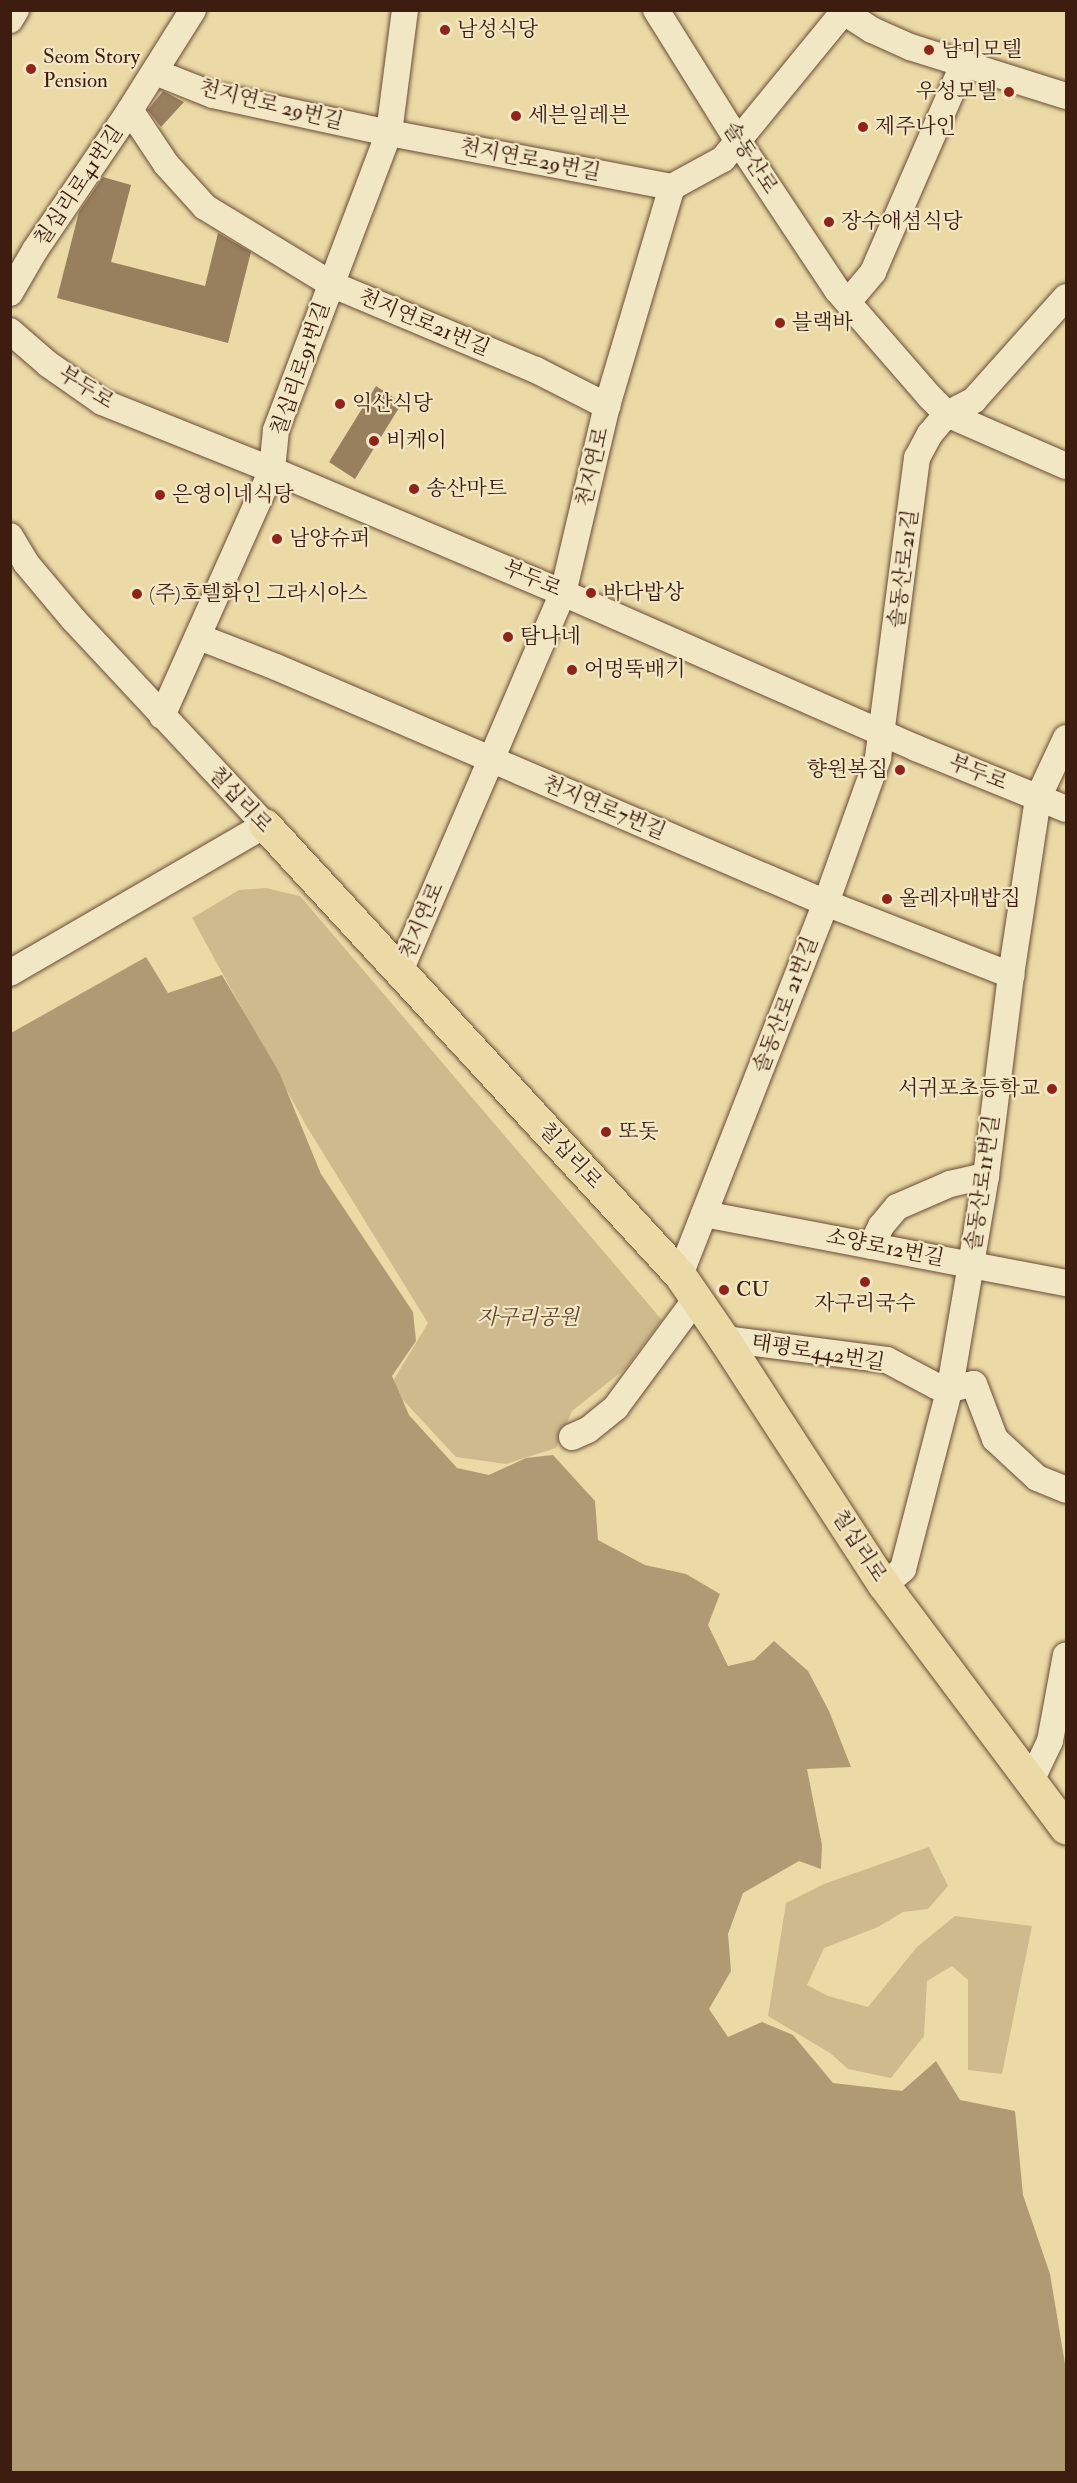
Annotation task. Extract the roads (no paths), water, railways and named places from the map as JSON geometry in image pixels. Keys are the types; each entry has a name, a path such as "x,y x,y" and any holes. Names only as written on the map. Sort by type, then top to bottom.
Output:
{"main road":[{"name":"칠십리로","path":"265,825 688,1287 884,1585 1066,1828"}],"street":[{"path":"10,20 16,10"},
{"path":"130,110 193,10"},
{"name":"칠십리로91번길","path":"162,716 272,470 276,429 389,133 405,10"},
{"name":"솔동산로","path":"656,10 738,141 837,290 866,326 947,414 1066,466"},
{"path":"672,188 723,159 843,11 872,30 900,43 1066,96"},
{"path":"848,302 873,272 963,65"},
{"name":"천지연로 29번길","path":"155,72 213,95 389,133"},
{"name":"천지연로21번길","path":"130,110 166,164 205,207 332,284 536,370 607,406"},
{"name":"칠십리로41번길","path":"10,293 35,250 130,110"},
{"name":"천지연로29번길","path":"389,133 672,188"},
{"name":"천지연로","path":"400,972 563,592 607,406 672,188"},
{"path":"947,414 974,400 1066,297"},
{"name":"부두로","path":"10,331 48,364 102,402 272,470 563,592 1066,809"},
{"name":"솔동산로21길","path":"883,732 917,458 930,435 947,414"},
{"name":"칠십리로","path":"10,536 26,563 162,716 265,825"},
{"name":"천지연로7번길","path":"199,637 276,667 826,903 1011,975"},
{"name":"솔동산로 21번길","path":"572,1437 588,1430 616,1407 688,1287 878,758 883,732"},
{"name":"솔동산로11번길","path":"884,1585 903,1569 950,1387 986,1176 1011,975 1038,798 1066,738"},
{"path":"10,973 265,825"},
{"path":"872,1245 881,1226 897,1207 950,1184 986,1176"},
{"name":"소양로12번길","path":"712,1216 1066,1282"},
{"name":"태평로442번길","path":"724,1339 887,1360 936,1386 974,1384 995,1439 1037,1478 1066,1490"},
{"path":"1031,1781 1059,1733 1066,1655"}],"place":[{"name":"남성식당","path":"445,30"},
{"name":"남미모텔","path":"929,50"},
{"name":"Seom Story Pension","path":"31,69"},
{"name":"우성모텔","path":"1009,92"},
{"name":"세븐일레븐","path":"516,116"},
{"name":"제주나인","path":"863,127"},
{"name":"장수애섬식당","path":"829,222"},
{"name":"블랙바","path":"780,323"},
{"name":"익산식당","path":"340,404"},
{"name":"비케이","path":"374,441"},
{"name":"송산마트","path":"414,489"},
{"name":"은영이네식당","path":"160,495"},
{"name":"남양슈퍼","path":"277,539"},
{"name":"바다밥상","path":"591,593"},
{"name":"(주)호텔화인 그라시아스","path":"137,594"},
{"name":"탐나네","path":"508,637"},
{"name":"어멍뚝배기","path":"572,670"},
{"name":"향원복집","path":"900,770"},
{"name":"올레자매밥집","path":"887,899"},
{"name":"서귀포초등학교","path":"1052,1089"},
{"name":"또돗","path":"606,1132"},
{"name":"자구리국수","path":"865,1282"},
{"name":"CU","path":"724,1290"}],"park label":[{"name":"자구리공원","path":"528,1318"}]}
